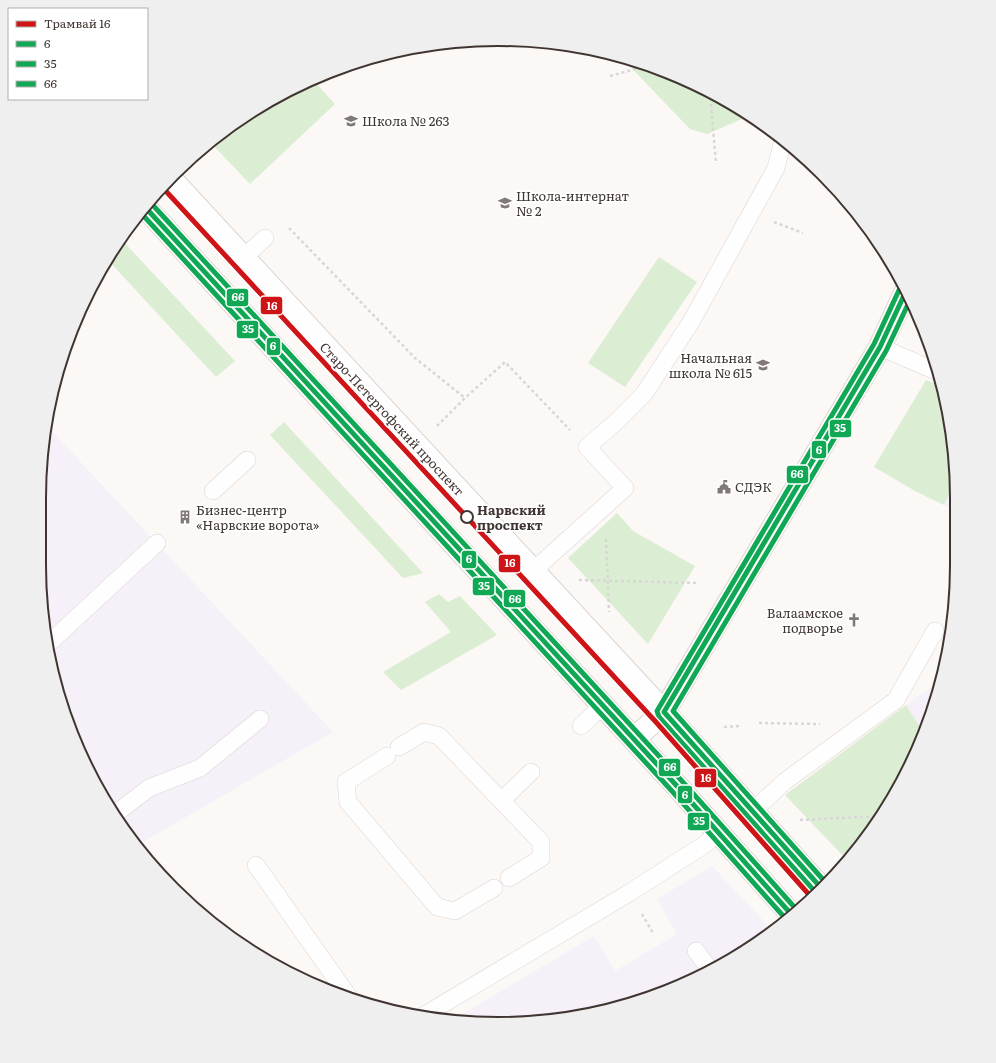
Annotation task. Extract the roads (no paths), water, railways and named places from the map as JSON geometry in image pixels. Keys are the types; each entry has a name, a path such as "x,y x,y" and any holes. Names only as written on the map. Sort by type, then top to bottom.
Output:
{"main road":[{"name":"Старо-Петергофский проспект","path":"174,182 664,712 818,885"},
{"path":"149,211 603,705 719,832 789,911"},
{"path":"634,739 664,712 880,347 903,298"}],"lane":[{"path":"533,571 625,488 587,447 615,423 644,394 691,322 776,168 782,147"},
{"path":"244,257 265,238"},
{"path":"880,347 931,369"},
{"path":"213,491 247,460"},
{"path":"53,640 157,543"},
{"path":"753,811 784,782 896,700 935,631"},
{"path":"581,726 603,705"},
{"path":"119,811 149,788 200,768 260,719"},
{"path":"494,888 454,911 437,907 348,802 346,782 424,732 439,736 541,842 541,858 509,878"},
{"path":"502,800 531,772"},
{"path":"430,1012 629,893 704,845 719,832"},
{"path":"256,865 344,990"},
{"path":"696,950 707,965"}],"tram line":[{"name":"16","path":"166,191 655,721 808,894"}],"place":[{"name":"Школа № 263","path":"351,121"},
{"name":"Школа-интернат № 2","path":"505,203"},
{"name":"Начальная школа № 615","path":"763,365"},
{"name":"СДЭК","path":"724,487"},
{"name":"Бизнес-центр «Нарвские ворота»","path":"185,517"},
{"name":"Нарвский проспект","path":"467,517"},
{"name":"Валаамское подворье","path":"854,620"}]}
